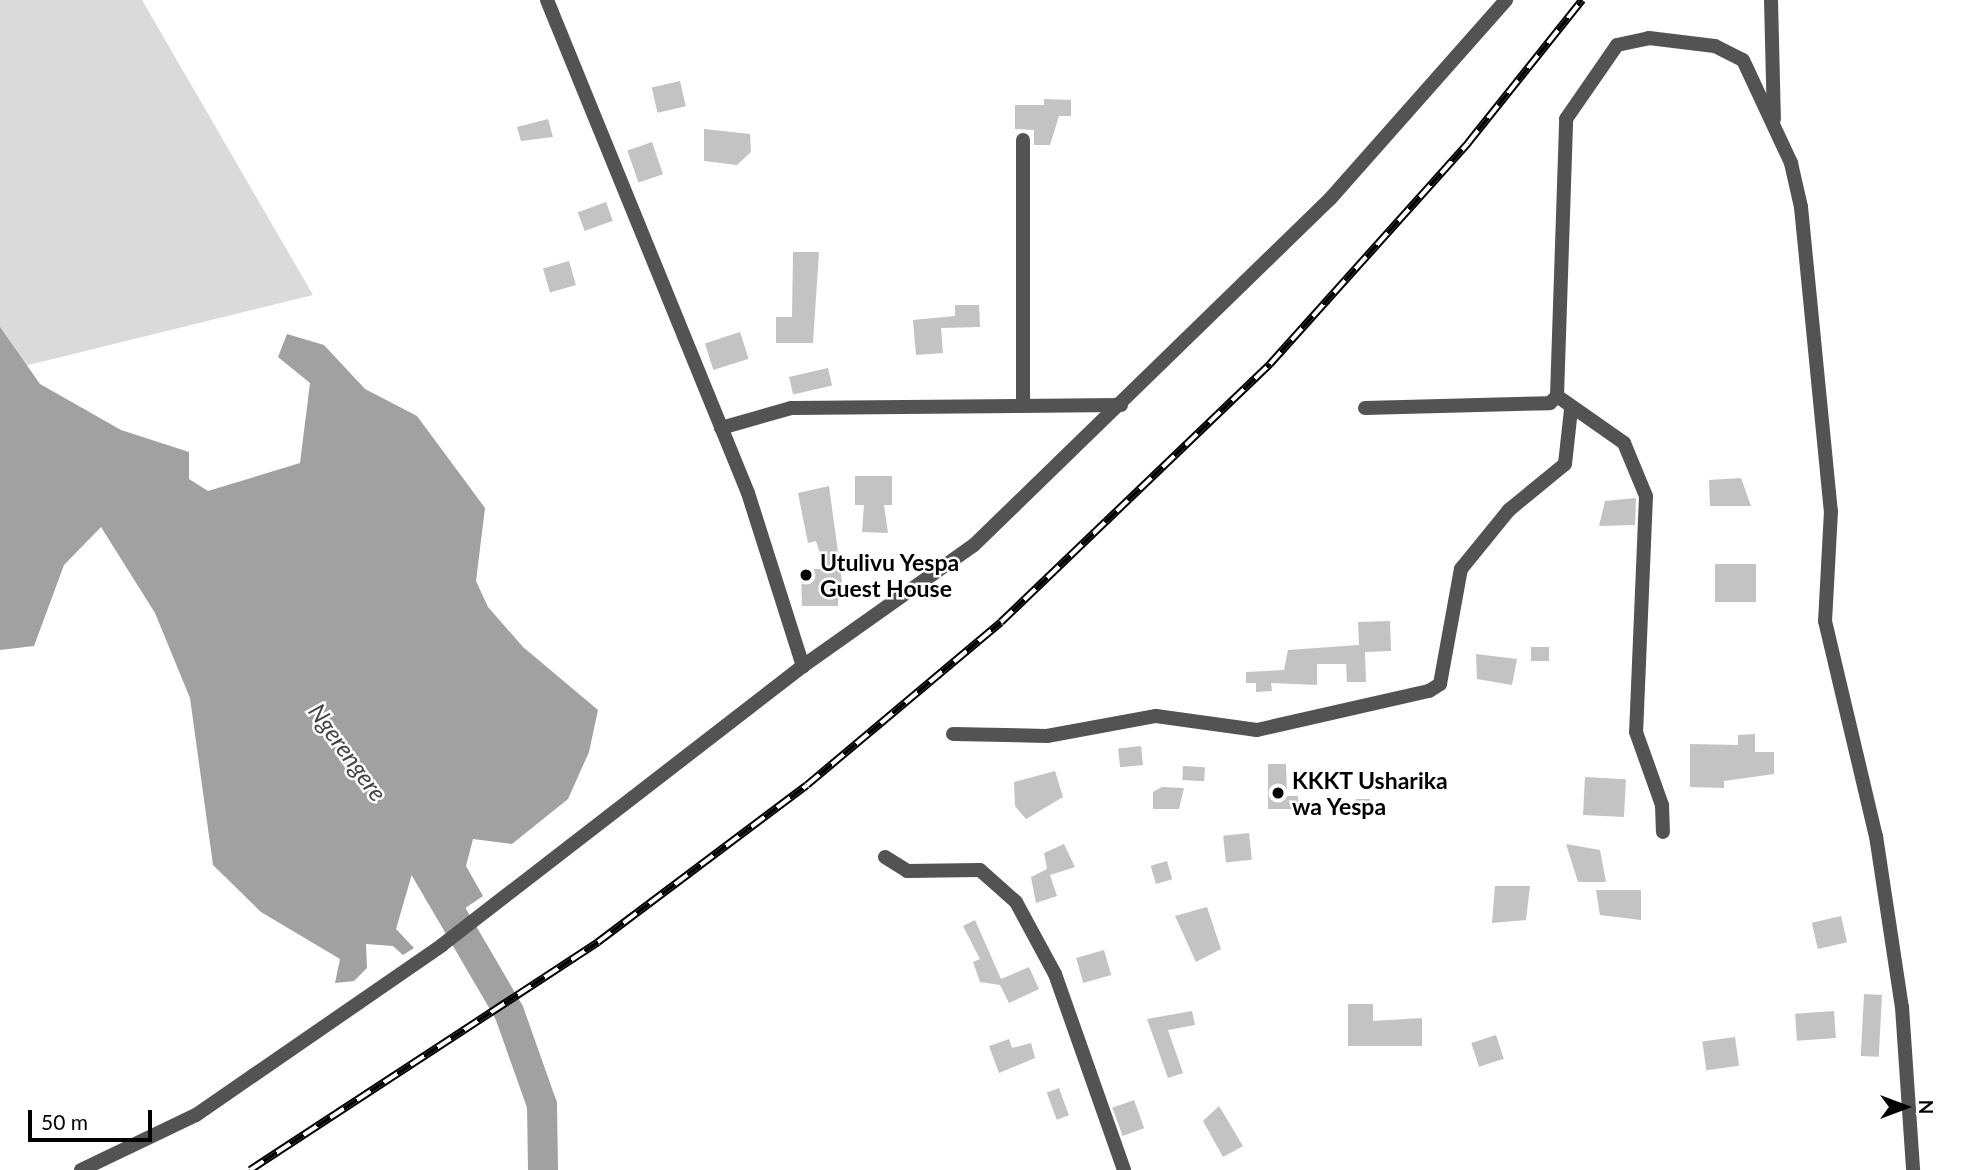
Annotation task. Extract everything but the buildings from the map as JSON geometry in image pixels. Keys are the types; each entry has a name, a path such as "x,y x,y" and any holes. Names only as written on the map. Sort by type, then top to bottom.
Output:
{"street":[{"path":"547,0 720,428 803,666"},
{"path":"80,1170 196,1115 442,945 491,910 803,666 974,545 1330,199 1506,0"},
{"path":"1771,0 1774,127"},
{"path":"1663,832 1662,805 1636,732 1646,496 1624,443 1598,421 1572,410 1557,396 1566,119 1618,45 1676,41 1715,46 1743,60 1774,127 1801,207 1831,511 1825,621 1876,836 1902,1007 1913,1170"},
{"path":"1023,140 1023,403"},
{"path":"1365,408 1536,408 1557,396"},
{"path":"720,428 791,408 1023,403 1121,405"},
{"path":"953,734 1047,736 1156,716 1258,730 1429,691 1440,684 1461,569 1509,510 1565,464 1572,410"},
{"path":"885,857 906,871 980,870 1016,902 1055,974 1124,1170"}],"shaded area":[{"path":"0,0 142,0 313,295 0,372"}],"water":[{"path":"0,327 40,384 121,430 189,452 189,479 208,491 300,463 310,383 278,357 287,334 324,345 365,389 417,416 485,508 476,581 488,607 523,647 598,710 589,752 568,799 512,844 473,839 466,866 483,896 455,915 434,876 412,874 396,929 414,948 403,955 393,946 366,944 367,968 354,981 335,983 340,959 261,912 213,865 190,698 155,613 101,527 64,565 34,646 0,650"}],"waterway":[{"name":"Ngerengere","path":"409,841 509,1012 542,1105 543,1170"}],"railway":[{"path":"250,1170 598,942 807,785 1001,622 1270,364 1468,143 1582,0"}],"place":[{"name":"Utulivu Yespa Guest House","path":"806,575"},
{"name":"KKKT Usharika wa Yespa","path":"1278,793"}]}
